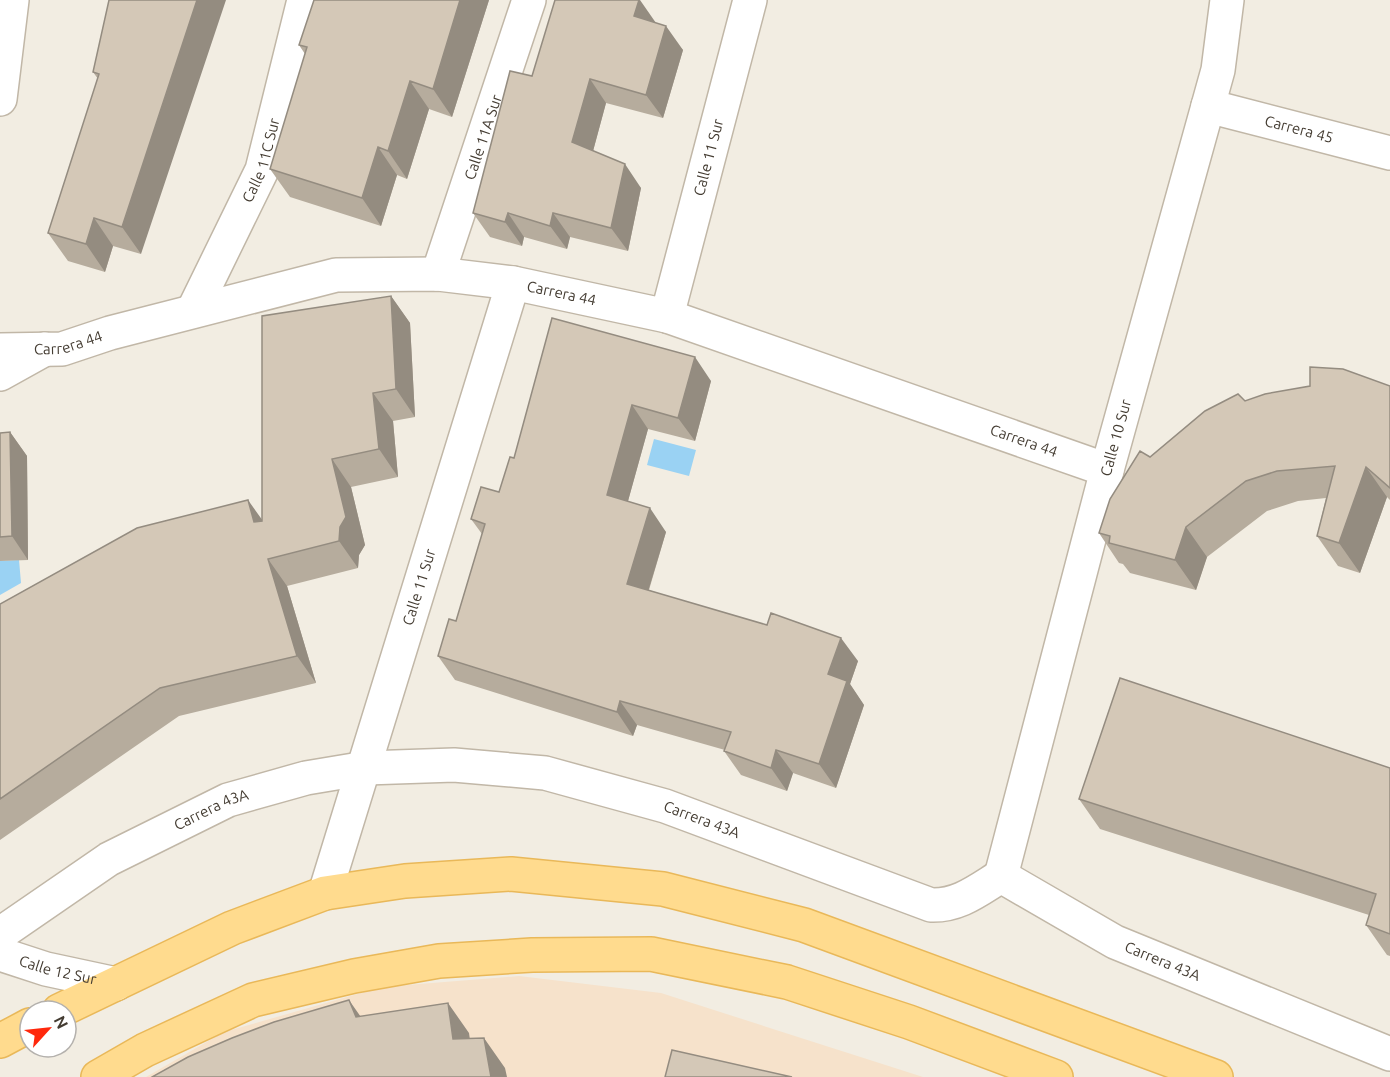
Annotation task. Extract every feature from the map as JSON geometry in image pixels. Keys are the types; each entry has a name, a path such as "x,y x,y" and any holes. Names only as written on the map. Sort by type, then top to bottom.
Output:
{"main road":[{"path":"78,1002 232,928 325,893 405,881 512,874 663,889 804,925 1216,1077"},
{"path":"98,1077 145,1050 253,1000 354,976 438,961 532,955 651,954 787,982 909,1022 1056,1077"},
{"path":"0,1041 18,1031"}],"street":[{"path":"0,99 12,0"},
{"name":"Calle 11C Sur","path":"193,311 262,170 304,0"},
{"name":"Calle 11A Sur","path":"438,274 529,0"},
{"name":"Calle 11 Sur","path":"667,316 750,0"},
{"name":"Calle 10 Sur","path":"1001,876 1107,470 1218,70 1227,0"},
{"name":"Carrera 45","path":"1208,106 1390,153"},
{"name":"Carrera 44","path":"0,350 62,349 193,311 336,275 438,274 513,283 667,316 1107,470"},
{"name":"Calle 11 Sur","path":"325,893 366,768 513,283"},
{"path":"0,374 45,349"},
{"name":"Carrera 43A","path":"0,934 109,859 228,800 306,778 366,768 454,765 545,773 665,806 931,904 947,906 961,901 1001,876 1115,942 1390,1054"},
{"name":"Calle 12 Sur","path":"0,954 46,969 116,984"}],"shaded area":[{"path":"519,976 661,993 923,1077 146,1077 224,1032 382,987"}],"water":[{"path":"654,439 696,450 689,476 647,465"},
{"path":"19,560 21,583 0,595 0,561"}],"building":[{"path":"109,0 197,0 122,227 94,218 86,244 48,233 99,74 93,72"},
{"path":"314,0 460,0 433,89 410,81 388,151 378,147 362,198 270,169 307,47 299,45"},
{"path":"555,0 639,0 634,16 666,26 646,95 590,79 572,142 625,164 611,228 553,213 550,226 508,213 505,222 473,213 510,71 532,76"},
{"path":"391,296 396,389 373,393 379,449 332,459 346,517 340,527 339,541 268,559 297,656 160,688 0,799 0,604 137,528 248,500 254,522 262,521 262,316"},
{"path":"552,318 695,357 678,418 632,405 607,495 650,508 627,584 767,625 771,613 841,638 828,674 847,681 819,764 776,750 771,768 724,751 731,732 620,701 617,712 438,656 449,619 456,621 485,524 471,519 481,487 499,492 510,457 514,458"},
{"path":"1310,367 1343,369 1390,386 1390,488 1366,467 1339,543 1317,536 1335,466 1277,471 1246,481 1186,527 1175,560 1109,543 1110,536 1099,533 1110,499 1140,451 1150,457 1205,411 1238,394 1245,401 1265,394 1310,386"},
{"path":"10,432 12,536 0,537 0,433"},
{"path":"1120,678 1390,768 1390,934 1366,925 1376,894 1079,799"},
{"path":"349,1000 356,1017 448,1003 453,1039 484,1038 491,1077 152,1077 188,1057 232,1038 274,1022"},
{"path":"672,1050 792,1077 665,1077"}]}
